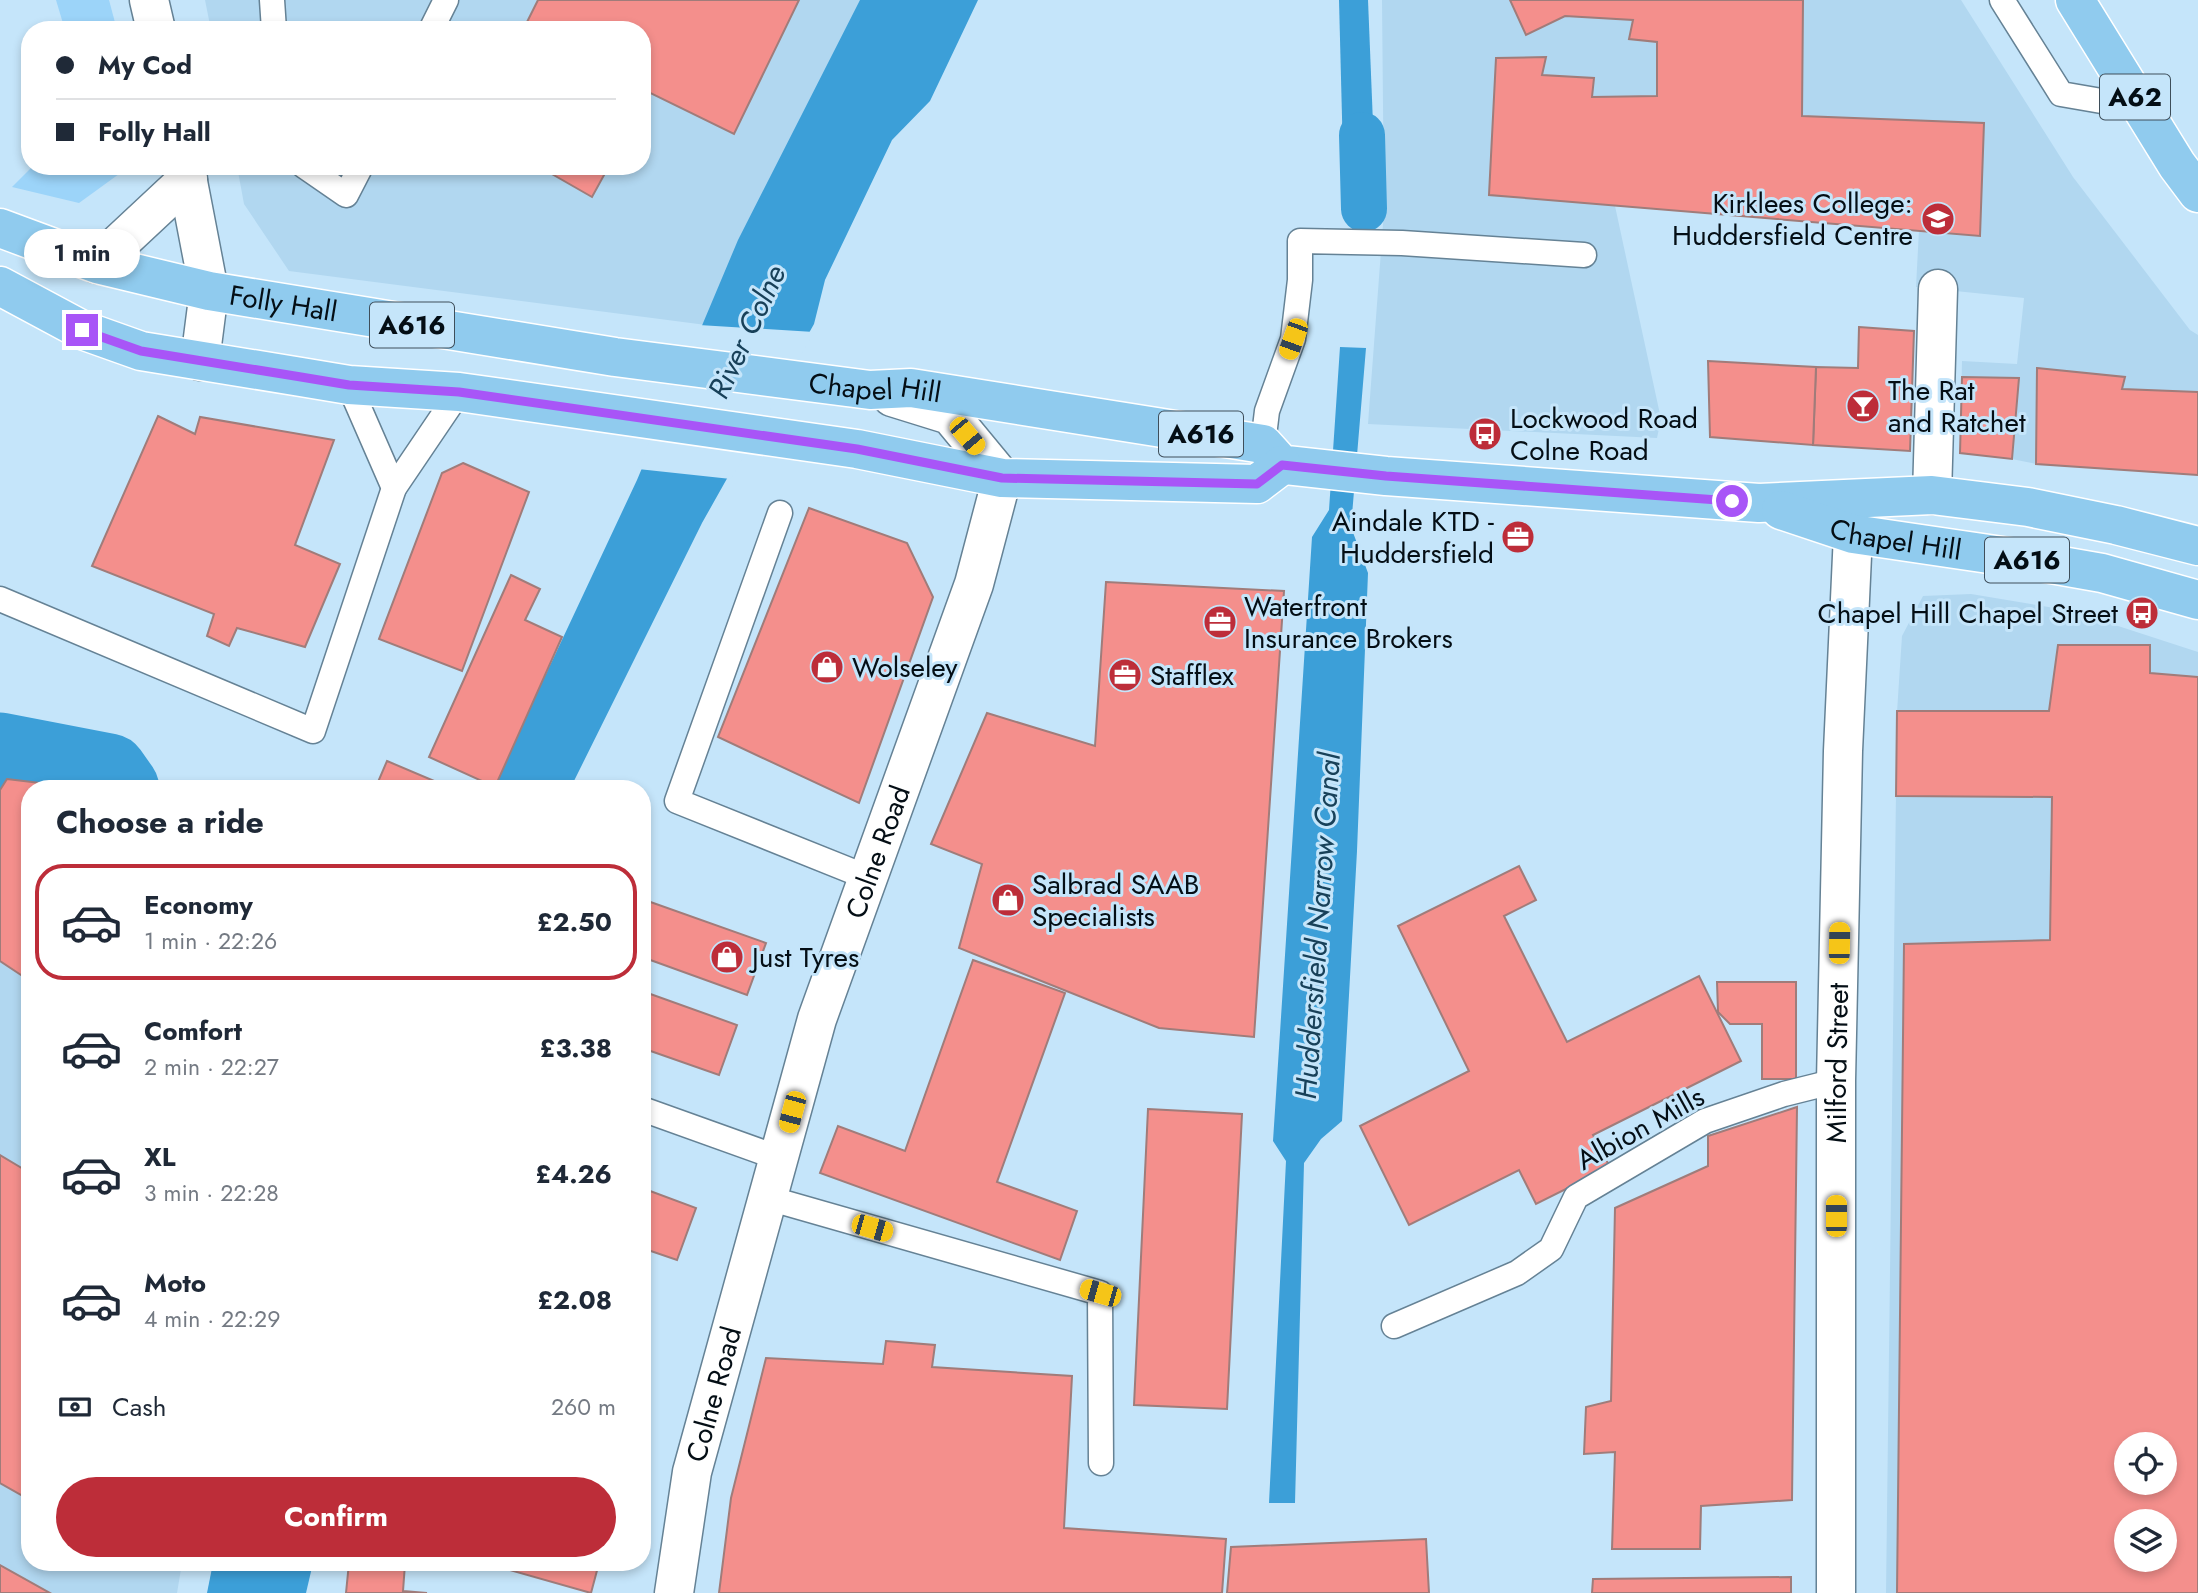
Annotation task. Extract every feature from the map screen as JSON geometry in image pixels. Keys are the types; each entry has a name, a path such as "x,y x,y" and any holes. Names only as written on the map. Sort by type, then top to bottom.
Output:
{"main road":[{"path":"149,0 154,21"},
{"name":"A62","path":"2075,0 2177,165 2198,193"},
{"path":"97,264 185,175"},
{"path":"187,175 209,291 200,360"},
{"name":"Folly Hall","path":"0,228 97,264 209,291 615,357 793,380"},
{"name":"A616","path":"0,286 82,330 141,351 349,385 459,392 857,449 1002,478 1257,484 1277,458"},
{"path":"1932,495 1938,289"},
{"name":"Chapel Hill","path":"793,380 870,390 911,388 1277,458 1386,476 1759,503 1932,495 2116,524 2198,546"},
{"path":"870,390 950,415 1002,478"},
{"name":"Colne Road","path":"674,1593 692,1472 817,1019 974,584 1002,478"},
{"name":"Chapel Hill","path":"1759,503 1853,534 2102,573 2198,600"},
{"name":"Milford Street","path":"1836,1593 1836,1081 1843,751 1853,534"}],"lane":[{"path":"272,0 273,21"},
{"path":"436,21 446,0"},
{"path":"2002,0 2061,94 2141,108"},
{"path":"317,175 346,195 356,175"},
{"path":"1277,458 1267,411 1293,339 1300,280 1300,241 1402,243 1584,255"},
{"path":"349,385 394,488"},
{"path":"0,600 313,731 394,488 459,392"},
{"path":"780,513 677,801 869,878"},
{"name":"Albion Mills","path":"1394,1326 1517,1273 1551,1249 1576,1197 1681,1135 1716,1118 1784,1094 1836,1081"},
{"path":"651,1112 779,1158"},
{"path":"768,1198 1100,1293 1101,1463"}],"shaded area":[{"path":"56,0 109,0 115,21 62,21"},
{"path":"205,0 867,0 706,325 289,271 244,204 239,175 651,175 651,21 209,21"},
{"name":"Kirklees College: Huddersfield Centre","path":"1382,0 1961,0 2073,177 2190,330 2198,335 2198,475 2036,464 1960,453 1962,361 2017,364 2024,298 1916,287 1919,230 1615,206 1661,419 1657,438 1368,424 1384,211"},
{"path":"24,175 118,175 79,203 12,187"},
{"path":"1971,594 2072,611 2198,652 2198,1593 1886,1593 1897,712 1902,636 1923,596"},
{"path":"0,783 21,787 21,1571 181,1571 177,1593 0,1593"}],"water":[{"name":"River Colne","path":"860,0 978,0 930,101 892,140 825,280 814,324 702,523 574,780 496,780 637,480 738,240"},
{"path":"1339,0 1368,0 1376,198 1344,195"},
{"path":"1340,347 1366,348 1351,527 1368,573 1357,851 1342,1121 1321,1139 1304,1163 1295,1503 1269,1503 1286,1161 1273,1141 1312,537 1329,510"},
{"path":"211,1571 311,1571 306,1593 207,1593"}],"pier":[{"path":"699,325 814,332 731,479 638,469"}],"building":[{"path":"538,0 799,0 734,134 651,93 651,21 528,21"},
{"path":"1510,0 1803,0 1802,116 1984,123 1980,236 1489,195 1496,58 1546,57 1542,75 1594,78 1592,97 1657,96 1657,42 1629,39 1633,20 1565,16 1526,35"},
{"path":"554,175 604,175 592,197"},
{"name":"The Rat and Ratchet","path":"1859,327 1914,331 1910,451 1813,445 1816,367 1858,368"},
{"path":"1708,361 1816,367 1813,445 1710,437"},
{"path":"2037,368 2125,377 2122,389 2198,392 2198,475 2036,464"},
{"path":"1962,377 2019,378 2012,459 1960,453"},
{"path":"158,416 195,434 200,417 334,440 295,545 340,564 305,647 237,628 229,646 207,636 214,614 92,566"},
{"path":"463,463 529,492 462,671 379,639 442,473"},
{"name":"Wolseley","path":"809,508 907,543 933,597 859,803 718,737"},
{"path":"511,575 540,589 525,620 562,637 498,780 480,780 429,757"},
{"path":"1106,582 1284,591 1254,1037 1159,1028 959,948 982,864 931,844 987,713 1095,746"},
{"path":"2058,645 2150,645 2150,673 2198,677 2198,1593 1897,1593 1904,944 2050,940 2052,797 1896,796 1897,711 2049,711"},
{"path":"387,761 432,780 379,780"},
{"path":"7,779 21,781 21,975 0,961 0,790"},
{"path":"1519,866 1536,900 1504,916 1567,1042 1699,976 1741,1061 1593,1135 1610,1167 1536,1204 1519,1170 1409,1225 1360,1126 1469,1071 1398,926"},
{"path":"651,902 766,943 747,995 651,960"},
{"path":"973,960 1065,993 997,1182 1077,1211 1060,1260 820,1173 838,1126 905,1151"},
{"path":"1717,982 1796,982 1796,1079 1762,1079 1762,1024 1730,1024 1718,1012"},
{"path":"651,994 737,1025 719,1075 651,1051"},
{"path":"1797,1107 1792,1500 1701,1506 1700,1549 1612,1549 1615,1452 1584,1454 1586,1407 1611,1401 1615,1208 1708,1166 1708,1136"},
{"path":"1148,1109 1242,1114 1227,1409 1134,1405"},
{"path":"0,1155 21,1168 21,1495 0,1483"},
{"path":"651,1191 696,1208 677,1260 651,1251"},
{"path":"886,1341 935,1345 932,1367 1072,1376 1064,1528 1226,1539 1222,1593 719,1593 731,1498 766,1358 883,1364"},
{"path":"1426,1539 1429,1593 1227,1593 1231,1547"},
{"path":"0,1565 50,1593 0,1593"},
{"path":"348,1571 404,1571 403,1591 427,1593 346,1593"},
{"path":"513,1571 597,1571 591,1593"},
{"path":"1791,1577 1791,1593 1592,1593 1593,1579"}],"waterway":[{"name":"Huddersfield Narrow Canal","path":"1362,135 1364,209"},
{"path":"0,751 109,772 115,780"}],"place":[{"name":"Kirklees College: Huddersfield Centre","path":"1938,219"},
{"name":"The Rat and Ratchet","path":"1863,406"},
{"name":"Lockwood Road Colne Road","path":"1485,434"},
{"name":"Aindale KTD - Huddersfield","path":"1518,537"},
{"name":"Chapel Hill Chapel Street","path":"2142,613"},
{"name":"Waterfront Insurance Brokers","path":"1220,622"},
{"name":"Wolseley","path":"827,667"},
{"name":"Stafflex","path":"1125,675"},
{"name":"Salbrad SAAB Specialists","path":"1008,900"},
{"name":"Just Tyres","path":"727,957"}],"route":[{"path":"82,330 141,351 349,385 459,392 857,449 1002,478 1257,484 1282,465 1386,476 1732,501"}]}
